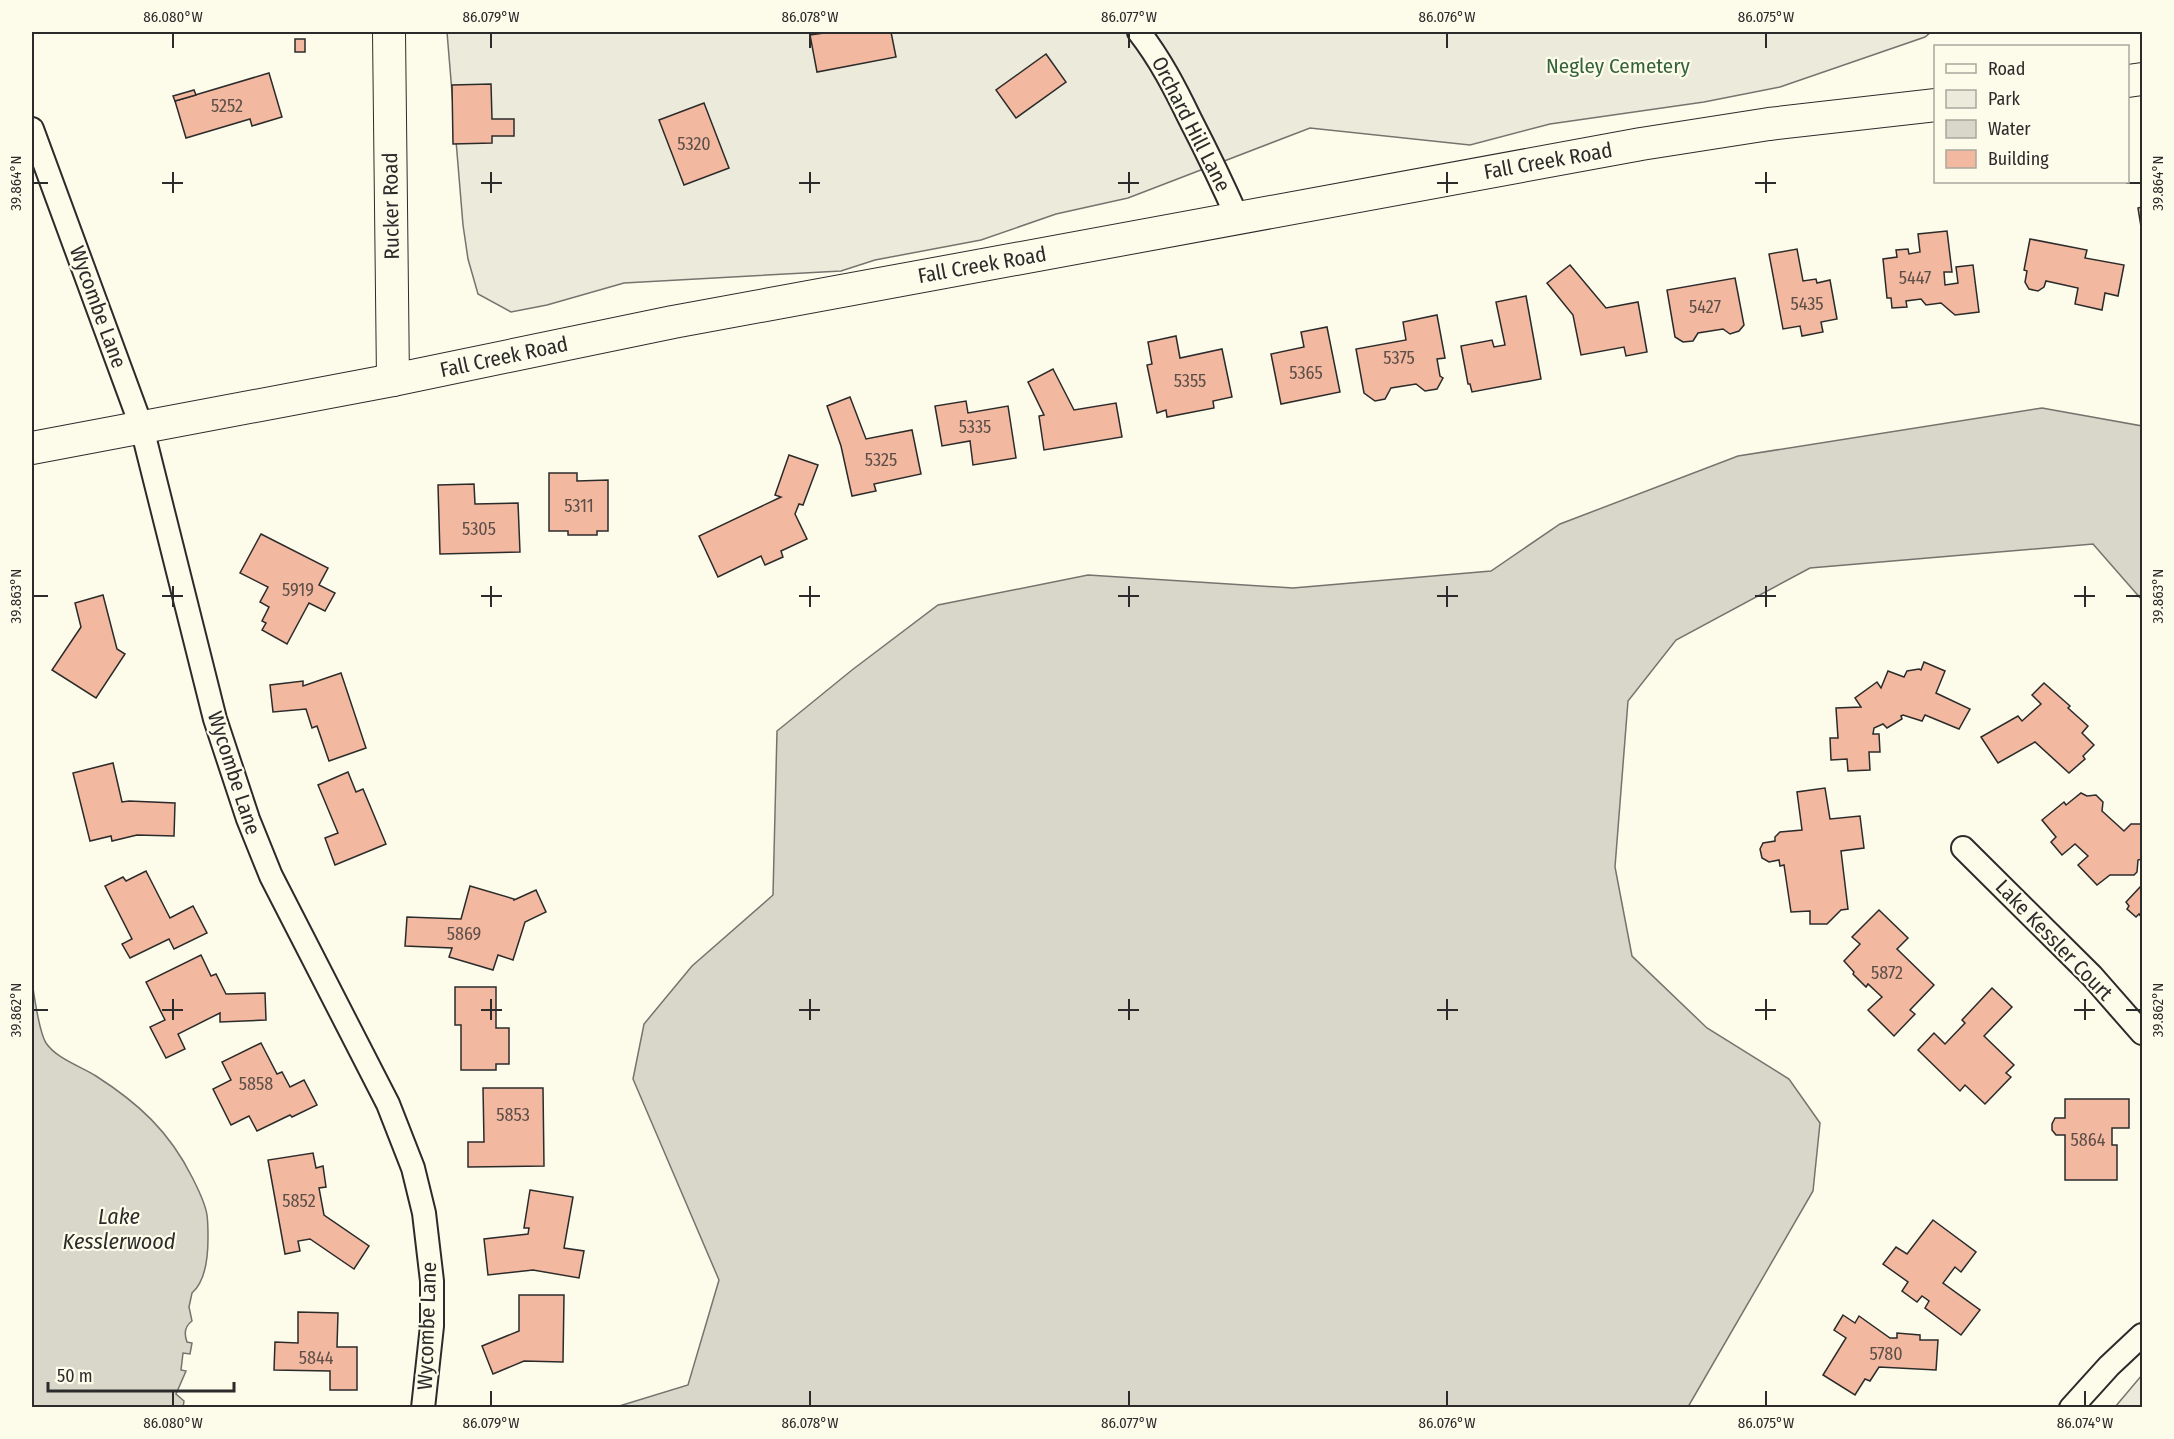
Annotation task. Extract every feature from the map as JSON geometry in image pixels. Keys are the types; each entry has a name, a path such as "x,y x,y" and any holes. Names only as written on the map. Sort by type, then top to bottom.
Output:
{"main road":[{"name":"Rucker Road","path":"389,32 393,380"},
{"name":"Fall Creek Road","path":"32,448 393,380 684,320 1701,133 1934,105"}],"street":[{"name":"Orchard Hill Lane","path":"1139,32 1161,62 1172,82 1214,162 1238,219"},
{"name":"Wycombe Lane","path":"32,129 142,428 215,718 248,819 271,876 388,1104 413,1168 426,1224 432,1281 432,1326 423,1407"},
{"name":"Lake Kessler Court","path":"1963,848 2092,976 2142,1033"},
{"path":"2071,1407 2142,1335"}],"green space":[{"name":"Negley Cemetery","path":"447,32 1931,32 1925,37 1780,87 1704,102 1550,124 1470,145 1310,128 1128,198 1056,214 981,240 875,260 841,271 624,283 547,305 511,312 478,294 468,259 463,225"},
{"path":"2142,1375 2142,1407 2115,1407"}],"water":[{"path":"2042,408 2142,426 2142,600 2093,544 1810,568 1676,640 1628,701 1615,867 1632,956 1707,1028 1789,1079 1820,1123 1813,1191 1688,1407 616,1407 688,1385 719,1280 633,1079 644,1024 692,966 773,895 777,731 852,670 938,605 1088,575 1293,588 1491,571 1560,524 1738,456"},
{"name":"Lake Kesslerwood","path":"32,981 39,1022 46,1043 62,1058 111,1086 151,1119 183,1161 203,1200 208,1221 207,1252 203,1275 192,1293 189,1307 192,1321 186,1330 186,1336 187,1342 192,1343 190,1354 183,1353 181,1370 186,1371 176,1394 184,1401 183,1407 32,1407"}],"building":[{"path":"831,32 891,32 896,57 817,72 810,35"},
{"path":"295,39 305,39 305,52 295,52"},
{"path":"1046,54 1066,82 1016,118 996,90"},
{"path":"269,73 282,117 252,126 250,119 186,138 175,101"},
{"path":"491,84 492,119 514,119 514,136 492,136 492,143 453,144 452,85"},
{"path":"194,90 196,95 175,101 173,96"},
{"path":"704,103 729,168 684,185 659,120"},
{"path":"2142,207 2142,233 2138,208"},
{"path":"1947,231 1952,272 1944,272 1945,285 1958,283 1956,267 1973,265 1979,312 1955,315 1941,303 1926,305 1921,299 1906,301 1907,307 1892,308 1891,298 1887,298 1883,259 1897,257 1896,250 1908,249 1909,254 1920,252 1918,234"},
{"path":"2030,239 2087,250 2085,258 2124,265 2118,296 2105,293 2102,310 2075,304 2078,288 2046,281 2044,287 2038,291 2029,289 2025,282 2027,271 2024,270"},
{"path":"1797,249 1803,281 1816,279 1817,283 1830,280 1837,319 1821,322 1823,332 1802,336 1800,326 1783,329 1769,254"},
{"path":"1570,265 1606,308 1638,302 1647,352 1626,356 1624,347 1581,355 1573,315 1547,283"},
{"path":"1735,278 1744,325 1739,331 1730,334 1723,329 1698,333 1693,341 1683,342 1675,337 1667,290"},
{"path":"1526,296 1541,379 1472,392 1468,384 1461,346 1492,340 1494,347 1505,345 1496,302"},
{"path":"1437,315 1445,358 1437,359 1440,376 1443,378 1437,389 1425,391 1416,384 1391,388 1385,399 1375,401 1364,393 1356,349 1406,340 1403,322"},
{"path":"1327,327 1340,392 1281,404 1271,354 1304,347 1301,332"},
{"path":"1176,336 1180,358 1222,349 1232,397 1213,401 1214,408 1167,417 1166,410 1157,413 1147,365 1152,364 1148,342"},
{"path":"1053,369 1074,410 1116,403 1122,437 1044,450 1039,416 1044,415 1028,382"},
{"path":"850,397 866,439 912,430 921,474 874,484 876,491 852,496 841,446 827,406"},
{"path":"966,401 968,413 1008,406 1016,458 973,465 970,441 942,446 935,406"},
{"path":"789,455 818,465 803,505 799,504 795,514 807,539 781,551 783,557 765,565 761,556 718,577 699,536 781,497 775,495"},
{"path":"549,473 577,473 577,481 608,480 608,531 597,531 597,535 568,535 568,531 549,531"},
{"path":"474,484 475,504 518,503 520,552 440,554 438,485"},
{"path":"261,534 328,568 319,585 335,593 325,611 309,603 287,644 262,630 266,623 262,621 269,607 260,602 268,587 240,573"},
{"path":"103,595 117,649 125,654 96,698 52,670 81,627 75,603"},
{"path":"1924,662 1945,671 1936,693 1970,709 1959,729 1925,715 1922,721 1903,715 1902,719 1887,728 1883,724 1874,728 1873,734 1879,734 1880,752 1869,752 1870,770 1848,771 1847,759 1831,760 1830,738 1838,738 1836,708 1861,707 1855,698 1877,682 1881,688 1888,671 1904,677 1907,671 1921,670"},
{"path":"341,673 366,748 329,761 317,726 312,728 306,709 273,712 270,685 303,681 303,686"},
{"path":"2044,683 2088,726 2082,733 2094,745 2083,756 2085,759 2069,773 2035,742 1998,763 1981,737 2018,716 2022,721 2041,704 2032,695"},
{"path":"113,763 122,802 175,803 174,836 137,835 112,841 111,836 90,841 73,773"},
{"path":"348,772 356,792 363,789 386,844 335,865 325,838 338,833 318,785"},
{"path":"1825,788 1830,819 1860,816 1864,848 1841,851 1848,909 1841,910 1827,924 1810,924 1810,911 1791,912 1784,865 1780,866 1779,860 1769,862 1762,858 1760,849 1763,843 1775,841 1775,837 1780,832 1802,830 1797,792"},
{"path":"2081,793 2087,796 2096,795 2103,802 2102,811 2124,831 2131,824 2141,824 2142,859 2138,860 2137,872 2134,875 2110,875 2097,885 2078,865 2088,856 2075,844 2062,855 2051,842 2056,837 2042,820 2064,802 2066,805"},
{"path":"146,871 170,918 193,906 207,933 174,949 169,939 130,958 122,944 132,939 105,886 123,877 126,881"},
{"path":"2142,885 2142,918 2139,914 2136,917 2127,909 2129,906 2126,902"},
{"path":"470,886 514,900 536,890 546,912 525,922 513,960 498,955 493,970 449,957 452,948 405,946 407,917 461,919"},
{"path":"1879,910 1908,938 1897,949 1934,985 1910,1010 1915,1014 1894,1036 1868,1010 1882,997 1868,984 1866,987 1844,961 1860,944 1852,937"},
{"path":"201,955 211,976 216,974 226,994 265,993 266,1020 220,1022 220,1013 178,1034 185,1049 166,1058 150,1027 165,1020 146,982"},
{"path":"455,987 496,987 496,1028 509,1028 509,1064 496,1064 496,1070 461,1070 461,1025 455,1025"},
{"path":"1992,988 2012,1007 1984,1036 2014,1065 2006,1073 2011,1077 1985,1104 1965,1085 1960,1091 1918,1050 1934,1033 1945,1044 1965,1023 1962,1020"},
{"path":"261,1043 277,1074 282,1072 290,1087 304,1080 317,1105 257,1131 249,1116 231,1125 213,1089 231,1080 222,1062"},
{"path":"483,1088 543,1088 544,1166 468,1167 468,1142 484,1142"},
{"path":"2065,1099 2129,1099 2129,1128 2112,1128 2112,1145 2117,1145 2117,1180 2065,1180 2065,1135 2056,1135 2052,1130 2052,1124 2055,1118 2065,1118"},
{"path":"313,1153 316,1168 323,1166 326,1187 319,1188 324,1215 369,1246 354,1269 310,1239 298,1241 300,1251 285,1254 268,1160"},
{"path":"530,1190 573,1197 564,1248 584,1251 579,1278 533,1270 488,1275 484,1239 528,1234 529,1228 524,1228"},
{"path":"1933,1220 1976,1252 1961,1272 1955,1267 1943,1283 1980,1310 1961,1335 1925,1308 1929,1301 1922,1296 1917,1302 1902,1291 1908,1282 1883,1264 1896,1247 1907,1254"},
{"path":"519,1295 564,1295 563,1362 524,1361 493,1374 482,1346 519,1331"},
{"path":"298,1312 338,1313 337,1347 357,1347 357,1390 330,1390 330,1371 274,1370 275,1342 298,1343"},
{"path":"1843,1315 1855,1323 1859,1316 1890,1338 1897,1338 1897,1333 1920,1335 1920,1340 1938,1340 1936,1370 1879,1367 1870,1381 1865,1379 1855,1395 1823,1375 1846,1338 1834,1330"}]}
